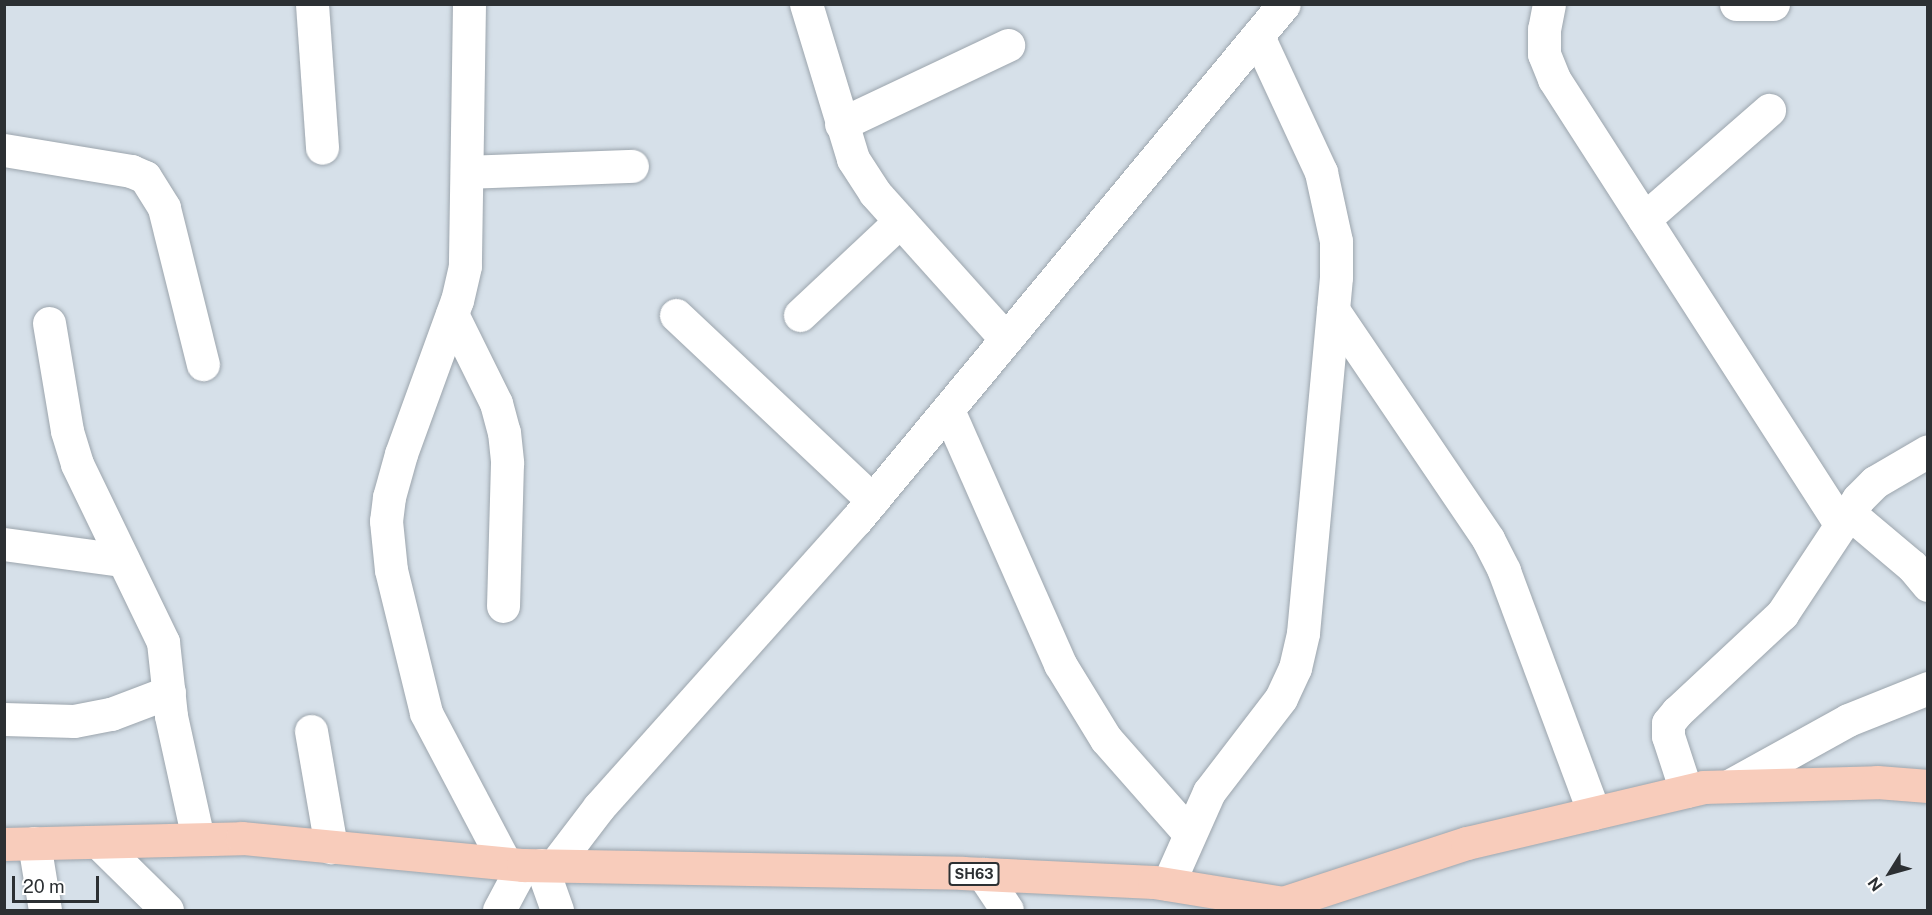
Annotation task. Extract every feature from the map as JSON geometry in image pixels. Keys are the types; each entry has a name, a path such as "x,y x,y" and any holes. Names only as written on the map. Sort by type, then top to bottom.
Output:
{"main road":[{"name":"SH63","path":"19,844 242,838 531,865 983,874 1168,884 1293,905 1467,843 1686,791 1729,786 1877,782 1928,786"}],"street":[{"path":"312,4 322,148"},
{"path":"469,4 465,266 452,314 389,497 388,546 414,676 426,713 442,749 531,865 558,910"},
{"path":"806,4 853,159 874,193 1006,339"},
{"path":"499,910 531,865 599,807 872,500 1284,4"},
{"path":"1549,4 1544,29 1544,54 1554,79 1644,219 1845,519 1912,566 1928,585"},
{"path":"1736,4 1773,4"},
{"path":"1168,884 1209,792 1281,698 1295,668 1303,633 1333,310 1336,241 1331,207 1321,172 1258,36"},
{"path":"841,124 1008,45"},
{"path":"1644,219 1769,111"},
{"path":"4,150 131,171 145,177 164,208 203,364"},
{"path":"467,172 632,166"},
{"path":"800,315 900,221"},
{"path":"1333,310 1493,550 1520,605 1594,813"},
{"path":"452,314 496,403 504,432 503,606"},
{"path":"676,315 872,500"},
{"path":"50,323 67,431 77,464 163,642 169,692 198,839"},
{"path":"948,410 1065,673 1106,739 1189,833"},
{"path":"1686,791 1668,736 1668,723 1782,614 1845,519 1875,482 1928,451"},
{"path":"4,544 123,560"},
{"path":"1729,786 1848,720 1928,688"},
{"path":"4,719 75,721 111,714 169,692"},
{"path":"311,730 331,847"},
{"path":"98,842 167,910"},
{"path":"19,844 45,910"},
{"path":"983,874 1007,910"}]}
